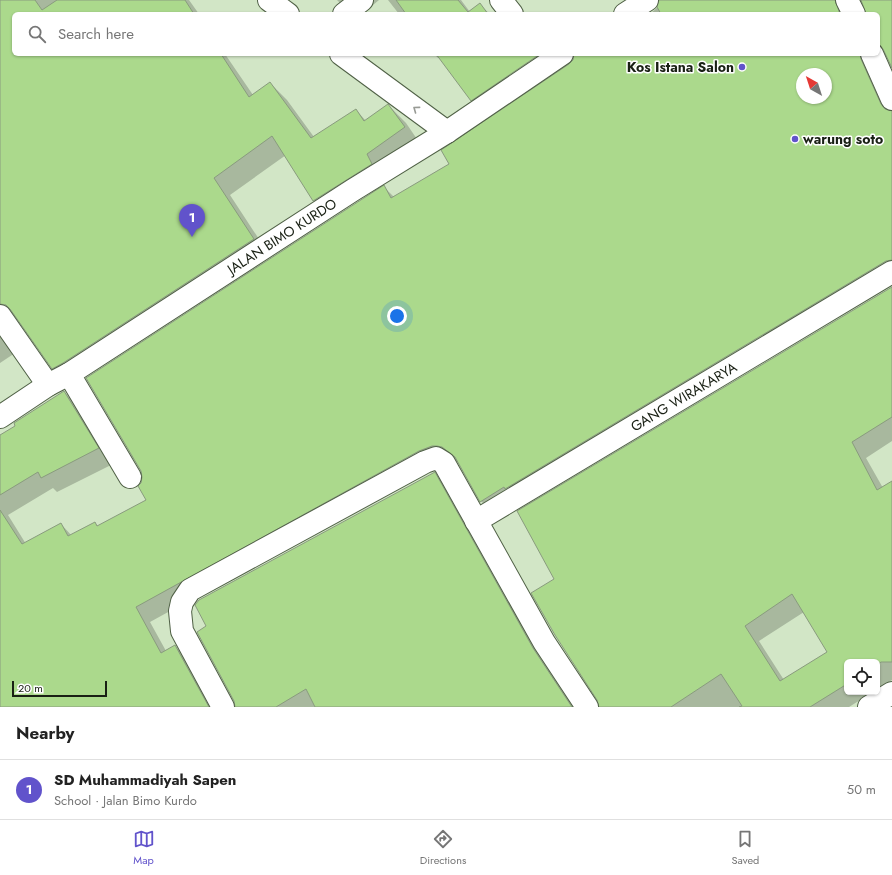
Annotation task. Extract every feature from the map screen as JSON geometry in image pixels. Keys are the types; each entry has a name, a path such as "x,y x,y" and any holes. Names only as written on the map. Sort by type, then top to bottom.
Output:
{"street":[{"path":"269,0 285,12"},
{"path":"347,12 362,0"},
{"path":"501,0 510,12"},
{"path":"628,12 647,0"},
{"path":"847,0 853,12"},
{"path":"344,56 447,132"},
{"path":"873,56 892,99"},
{"name":"JALAN BIMO KURDO","path":"0,417 48,385 69,374 352,190 447,132 551,57"},
{"name":"GANG WIRAKARYA","path":"476,521 892,272"},
{"path":"0,316 48,385"},
{"path":"69,374 130,477"},
{"path":"223,707 182,631 180,611 182,602 190,590 425,462 436,458 444,463 544,642 587,707"},
{"path":"869,707 892,694"}],"building":[{"path":"0,0 35,0 42,10 57,0 185,0 193,12 12,12 12,56 222,56 249,97 270,82 311,138 356,109 364,121 388,104 405,127 367,154 372,164 313,201 272,136 214,178 254,239 52,369 10,309 6,305 0,304"},
{"path":"396,0 458,0 468,12 405,12"},
{"path":"659,0 835,0 839,12 660,12 657,7"},
{"path":"861,0 892,0 892,68 880,45 880,12 865,12"},
{"path":"480,3 487,12 468,12"},
{"path":"437,56 537,56 471,101"},
{"path":"574,56 860,56 881,104 885,109 892,111 892,260 886,261 505,489 504,487 480,502 455,457 442,447 432,446 419,451 136,607 161,653 175,645 209,707 0,707 0,510 22,544 61,523 68,536 95,522 97,526 146,500 138,486 141,483 141,471 86,378 384,185 391,198 449,164 441,150 569,64 573,60"},
{"path":"892,287 892,417 852,442 877,490 892,481 892,662 880,663 880,659 844,659 844,686 810,707 739,707 742,706 721,674 671,707 599,707 597,700 555,635 531,593 554,579 517,511","holes":["792,594 827,652 780,681 745,626"]},
{"path":"64,391 99,448 41,478 38,472 0,495 0,435 15,426 14,423"},
{"path":"435,472 533,648 572,707 315,707 306,689 276,707 235,707 234,701 197,632 206,626 195,605 199,600"}],"place":[{"name":"Kos Istana Salon","path":"742,67"},
{"name":"warung soto","path":"795,139"},
{"name":"SD Muhammadiyah Sapen","path":"192,237"}]}
